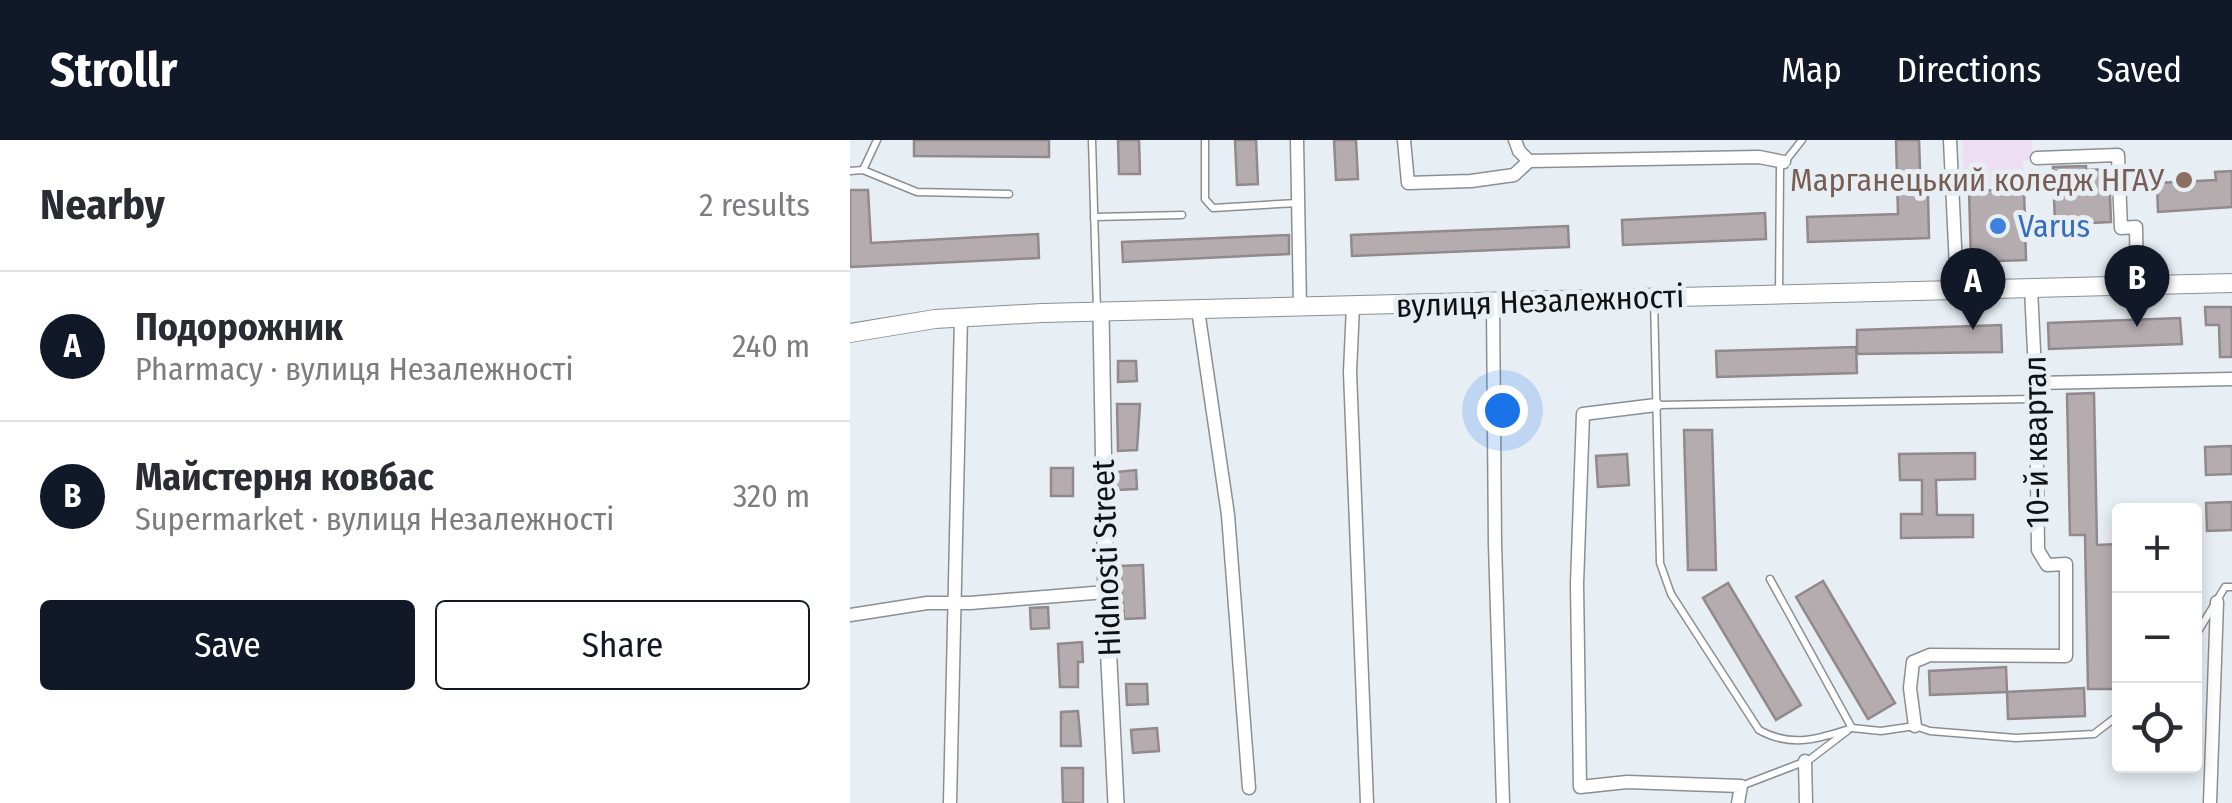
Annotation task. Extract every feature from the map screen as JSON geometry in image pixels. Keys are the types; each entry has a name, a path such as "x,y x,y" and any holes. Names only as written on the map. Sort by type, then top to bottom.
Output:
{"main road":[{"name":"вулиця Незалежності","path":"850,333 961,317 2232,282"}],"street":[{"path":"1297,140 1300,307"},
{"path":"1404,140 1408,183 1514,175 1528,161 1759,157 1784,162"},
{"path":"1514,140 1528,161"},
{"path":"1950,140 1958,290"},
{"path":"2037,158 2118,155 2121,228 2136,228 2137,285"},
{"name":"10-й квартал","path":"1915,726 1910,688 1913,662 1930,655 2066,656 2066,564 2046,565 2038,550 2031,288"},
{"path":"1493,302 1503,803"},
{"path":"1352,306 1350,372 1367,803"},
{"path":"1198,310 1228,515 1249,788"},
{"name":"Hidnosti Street","path":"1099,313 1116,803"},
{"path":"950,803 961,317"},
{"path":"2036,383 2232,378"},
{"path":"1656,405 1583,414 1577,584 1580,787 1627,782 1741,786 1738,803"},
{"path":"850,615 927,602 954,604 1106,592"},
{"path":"2210,803 2217,602"},
{"path":"1805,761 1806,803"}],"lane":[{"path":"863,170 877,140"},
{"path":"1092,140 1099,313"},
{"path":"1204,140 1205,199 1214,208 1298,203"},
{"path":"1779,294 1780,168 1802,140"},
{"path":"850,171 863,170 917,192 1010,194"},
{"path":"1094,217 1182,215"},
{"path":"1654,298 1660,563 1670,594 1759,730 1777,740 1812,741 1852,728 1881,731 1915,726 1930,731 2016,738 2094,734 2112,720"},
{"path":"1656,405 2036,398"},
{"path":"1770,579 1852,728"},
{"path":"2202,625 2225,587 2232,587"},
{"path":"1741,786 1805,761 1852,728"}],"shaded area":[{"path":"1962,140 2032,140 2032,160 2023,161 2024,185 1964,188"}],"building":[{"path":"914,140 1049,140 1049,157 914,156"},
{"path":"1118,140 1139,140 1140,174 1119,174"},
{"path":"1235,140 1256,140 1258,184 1237,185"},
{"path":"1334,140 1356,140 1358,179 1336,180"},
{"path":"1896,140 1919,140 1921,197 1928,196 1929,238 1808,242 1807,217 1898,214"},
{"path":"2086,166 2086,170 2109,169 2111,222 2089,223 2090,232 2064,233 2063,224 2055,224 2053,167"},
{"path":"2232,171 2232,207 2158,212 2157,183 2216,180 2215,172"},
{"name":"Varus","path":"2024,189 2026,260 1971,262 1969,191"},
{"path":"850,190 868,190 871,243 1038,234 1039,258 850,267"},
{"path":"1765,213 1766,239 1623,245 1622,220"},
{"path":"1568,226 1569,247 1352,256 1351,235"},
{"path":"1289,235 1289,254 1123,262 1122,242"},
{"path":"2205,307 2232,307 2232,357 2220,357 2219,325 2206,325"},
{"path":"2180,318 2182,344 2049,349 2048,323"},
{"path":"2001,325 2002,352 1857,354 1857,330"},
{"path":"1856,347 1857,373 1717,377 1716,351"},
{"path":"1118,361 1136,361 1137,381 1118,382"},
{"path":"2094,393 2097,545 2112,544 2112,689 2088,689 2085,535 2070,535 2067,394"},
{"path":"1117,404 1140,404 1137,450 1118,451"},
{"path":"1684,430 1712,430 1716,570 1688,570"},
{"path":"2232,446 2232,474 2206,475 2205,447"},
{"path":"1975,453 1975,479 1936,480 1937,515 1973,515 1973,537 1901,538 1901,514 1922,514 1922,480 1900,480 1899,454"},
{"path":"1627,454 1629,485 1598,487 1596,456"},
{"path":"1051,468 1073,468 1073,496 1051,496"},
{"path":"1136,470 1137,489 1117,490 1116,472"},
{"path":"2232,502 2232,530 2207,531 2206,503"},
{"path":"1143,565 1145,618 1124,619 1120,566"},
{"path":"1823,581 1895,703 1868,719 1796,597"},
{"path":"1728,583 1801,705 1776,720 1703,598"},
{"path":"1048,607 1049,628 1031,629 1030,608"},
{"path":"1082,642 1078,687 1060,687 1058,644"},
{"path":"2006,667 2007,692 1930,695 1929,671"},
{"path":"1126,684 1147,684 1148,704 1127,705"},
{"path":"2084,688 2085,716 2008,719 2007,692"},
{"path":"1078,711 1081,746 1061,746 1061,712"},
{"path":"1157,728 1159,751 1133,753 1131,730"},
{"path":"1062,768 1083,768 1083,803 1063,803"}],"place":[{"name":"Марганецький коледж НГАУ","path":"2184,180"},
{"name":"Varus","path":"1998,226"},
{"name":"Майстерня ковбас","path":"2137,327"},
{"name":"Подорожник","path":"1973,330"}]}
